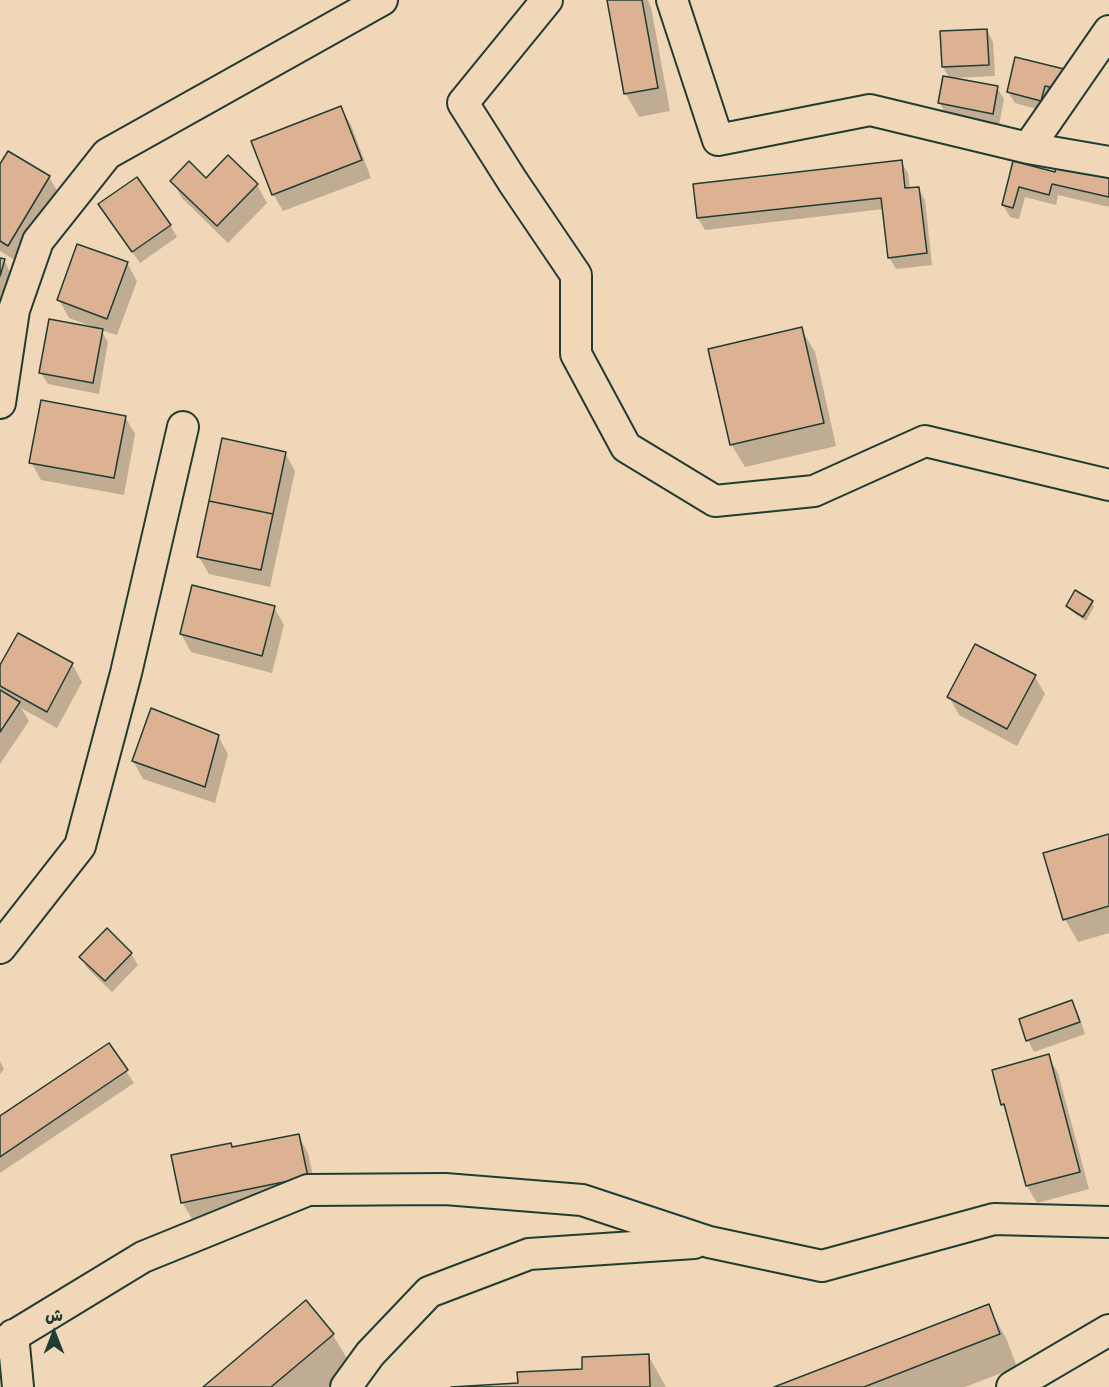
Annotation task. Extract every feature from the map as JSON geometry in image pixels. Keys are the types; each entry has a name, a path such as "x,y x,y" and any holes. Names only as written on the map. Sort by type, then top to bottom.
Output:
{"street":[{"path":"0,403 14,310 38,241 107,154 382,0"},
{"path":"547,0 463,103 576,275 576,354 626,447 715,501 814,490 926,441 1109,484"},
{"path":"672,0 718,140 870,110 1028,148 1109,162"},
{"path":"1028,148 1109,31"},
{"path":"0,948 80,846 126,673 183,427"},
{"path":"18,1387 7,1340 143,1257 308,1190 445,1189 582,1200 709,1242 822,1266 994,1219 1109,1222"},
{"path":"346,1387 370,1354 429,1292 529,1254 709,1242"},
{"path":"1012,1387 1109,1330"}],"building":[{"path":"607,0 642,0 658,88 624,94"},
{"path":"987,29 989,65 942,67 940,31"},
{"path":"1015,57 1064,69 1059,89 1045,86 1041,101 1007,92"},
{"path":"943,76 998,86 993,114 938,103"},
{"path":"341,106 362,160 272,195 251,141"},
{"path":"8,151 50,176 8,246 0,241 0,164"},
{"path":"228,155 258,184 217,226 170,181 189,161 206,178"},
{"path":"902,160 905,188 919,187 927,253 888,258 881,198 697,218 693,184"},
{"path":"1013,161 1055,172 1057,165 1109,178 1109,197 1052,184 1049,195 1019,187 1013,208 1002,205"},
{"path":"137,177 171,225 132,252 98,204"},
{"path":"77,244 128,262 107,319 57,300"},
{"path":"0,258 5,259 0,276"},
{"path":"49,319 103,329 93,383 39,373"},
{"path":"802,327 824,423 730,445 708,349"},
{"path":"41,400 126,416 114,478 29,463"},
{"path":"222,438 286,452 273,514 209,501"},
{"path":"209,501 273,514 261,570 197,557"},
{"path":"192,585 275,606 262,656 180,634"},
{"path":"1075,590 1093,601 1083,617 1066,606"},
{"path":"18,633 73,663 47,712 0,686 0,665"},
{"path":"975,644 1036,675 1007,729 947,697"},
{"path":"0,690 20,702 0,732"},
{"path":"151,708 219,735 205,787 132,761"},
{"path":"1109,834 1109,906 1063,920 1043,853"},
{"path":"107,928 132,953 105,981 79,957"},
{"path":"1072,1000 1080,1022 1026,1041 1019,1019"},
{"path":"109,1043 128,1070 0,1157 0,1116"},
{"path":"1049,1054 1080,1172 1026,1186 1004,1104 1001,1105 992,1070"},
{"path":"299,1134 308,1177 181,1203 171,1155 231,1143 232,1147"},
{"path":"306,1300 334,1334 271,1387 203,1387"},
{"path":"989,1304 1000,1334 864,1387 774,1387"},
{"path":"649,1354 650,1387 451,1387 518,1383 517,1372 582,1369 582,1357"}]}
